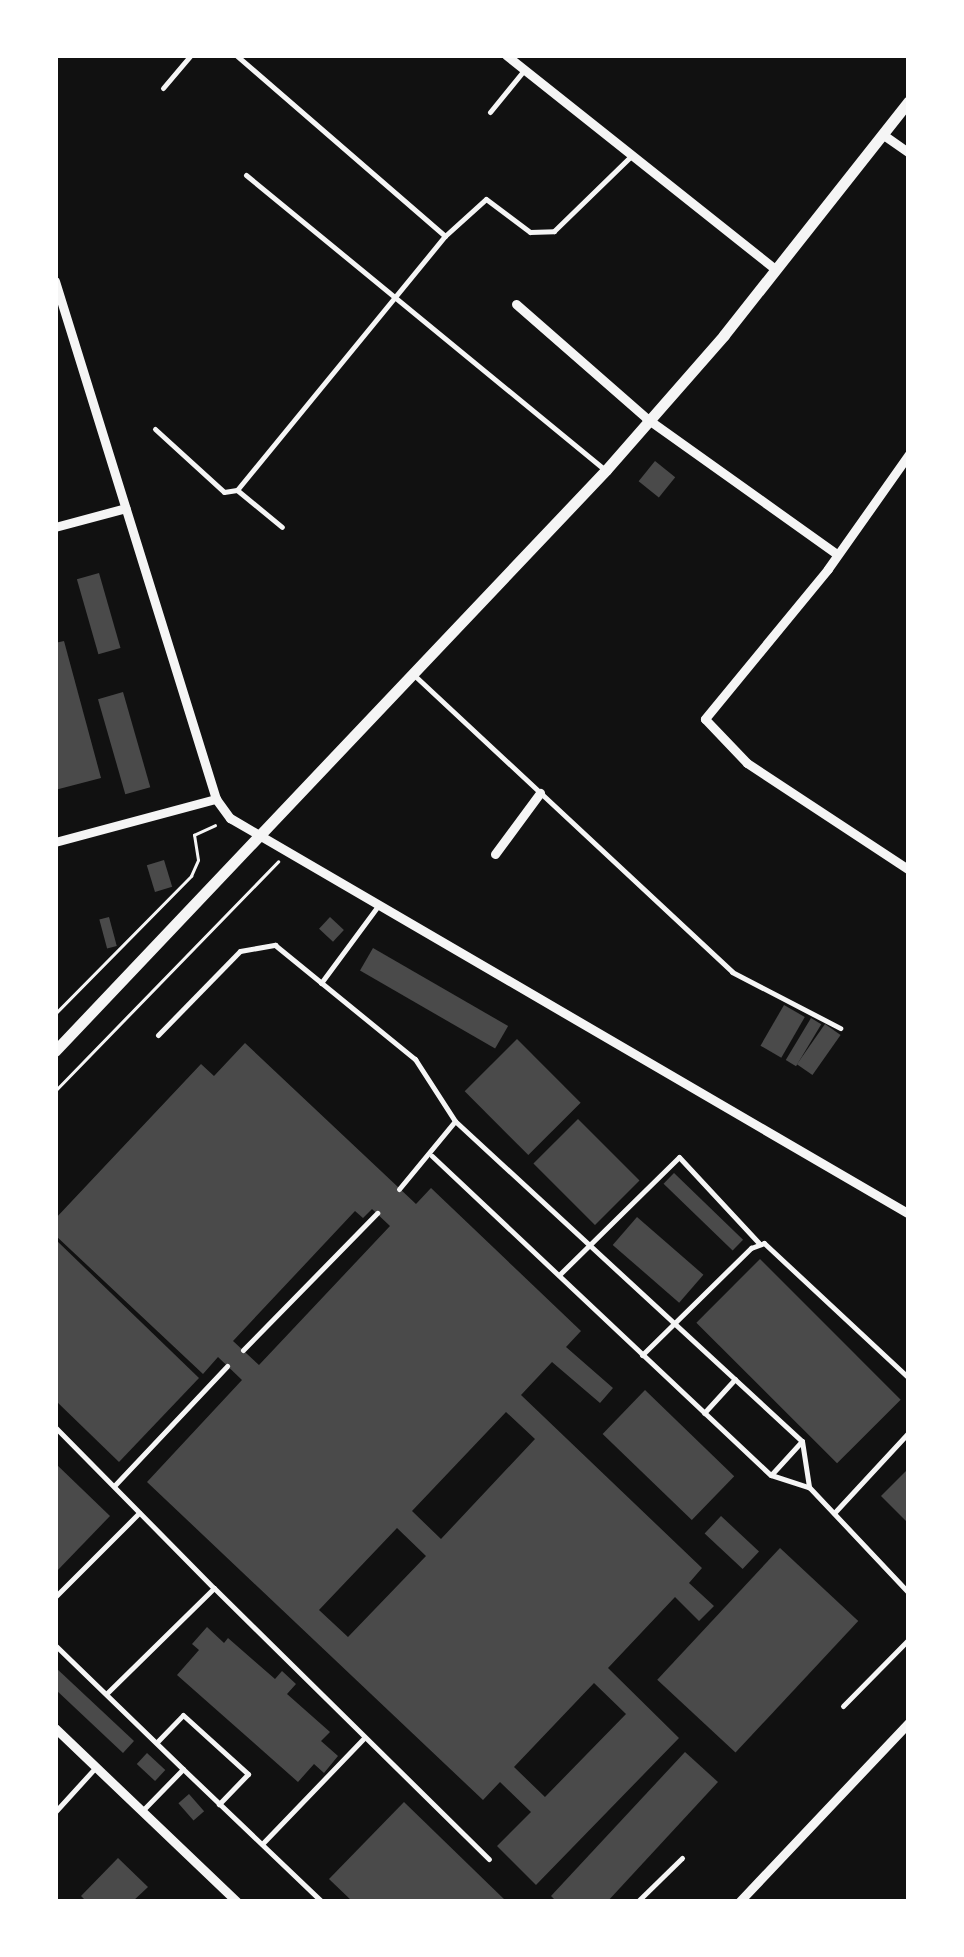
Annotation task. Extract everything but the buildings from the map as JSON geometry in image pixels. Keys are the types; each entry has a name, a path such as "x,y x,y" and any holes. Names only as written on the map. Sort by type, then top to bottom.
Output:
{"street":[{"path":"506,55 776,270"},
{"path":"55,1051 261,840 412,673 606,470 646,418 776,270 909,101"},
{"path":"884,136 909,152"},
{"path":"55,281 216,800 230,818 261,840 909,1214"},
{"path":"516,304 646,418 837,554"},
{"path":"908,866 747,763 704,719 837,554 909,454"},
{"path":"55,526 126,508"},
{"path":"495,854 540,793"},
{"path":"55,842 216,800"},
{"path":"739,1902 909,1722"},
{"path":"55,1728 238,1902"}],"lane":[{"path":"163,88 191,55"},
{"path":"236,55 445,236"},
{"path":"490,112 525,69"},
{"path":"155,428 224,492 237,490 445,236 486,199 530,232 554,232 633,154"},
{"path":"246,175 606,470"},
{"path":"237,490 282,528"},
{"path":"412,673 732,972 840,1028"},
{"path":"321,982 378,906"},
{"path":"158,1035 240,951 275,945 416,1059 455,1121 592,1241 802,1441 810,1487"},
{"path":"400,1189 432,1156 455,1121"},
{"path":"432,1156 771,1475 810,1487 909,1594"},
{"path":"559,1275 679,1158 758,1243 770,1246 909,1378"},
{"path":"243,1350 376,1213"},
{"path":"642,1355 758,1243"},
{"path":"114,1486 227,1366"},
{"path":"704,1413 734,1379"},
{"path":"55,1427 363,1739 489,1858"},
{"path":"834,1512 909,1432"},
{"path":"771,1475 802,1441"},
{"path":"55,1597 139,1513"},
{"path":"106,1694 214,1588"},
{"path":"842,1706 909,1639"},
{"path":"55,1645 322,1902"},
{"path":"156,1743 184,1715 248,1774 219,1804"},
{"path":"262,1844 363,1739"},
{"path":"55,1812 96,1767"},
{"path":"142,1811 182,1769"},
{"path":"638,1902 682,1858"}],"path":[{"path":"55,1014 191,876 198,860 194,835 230,818"},
{"path":"55,1091 259,878 271,874 284,852"}]}
